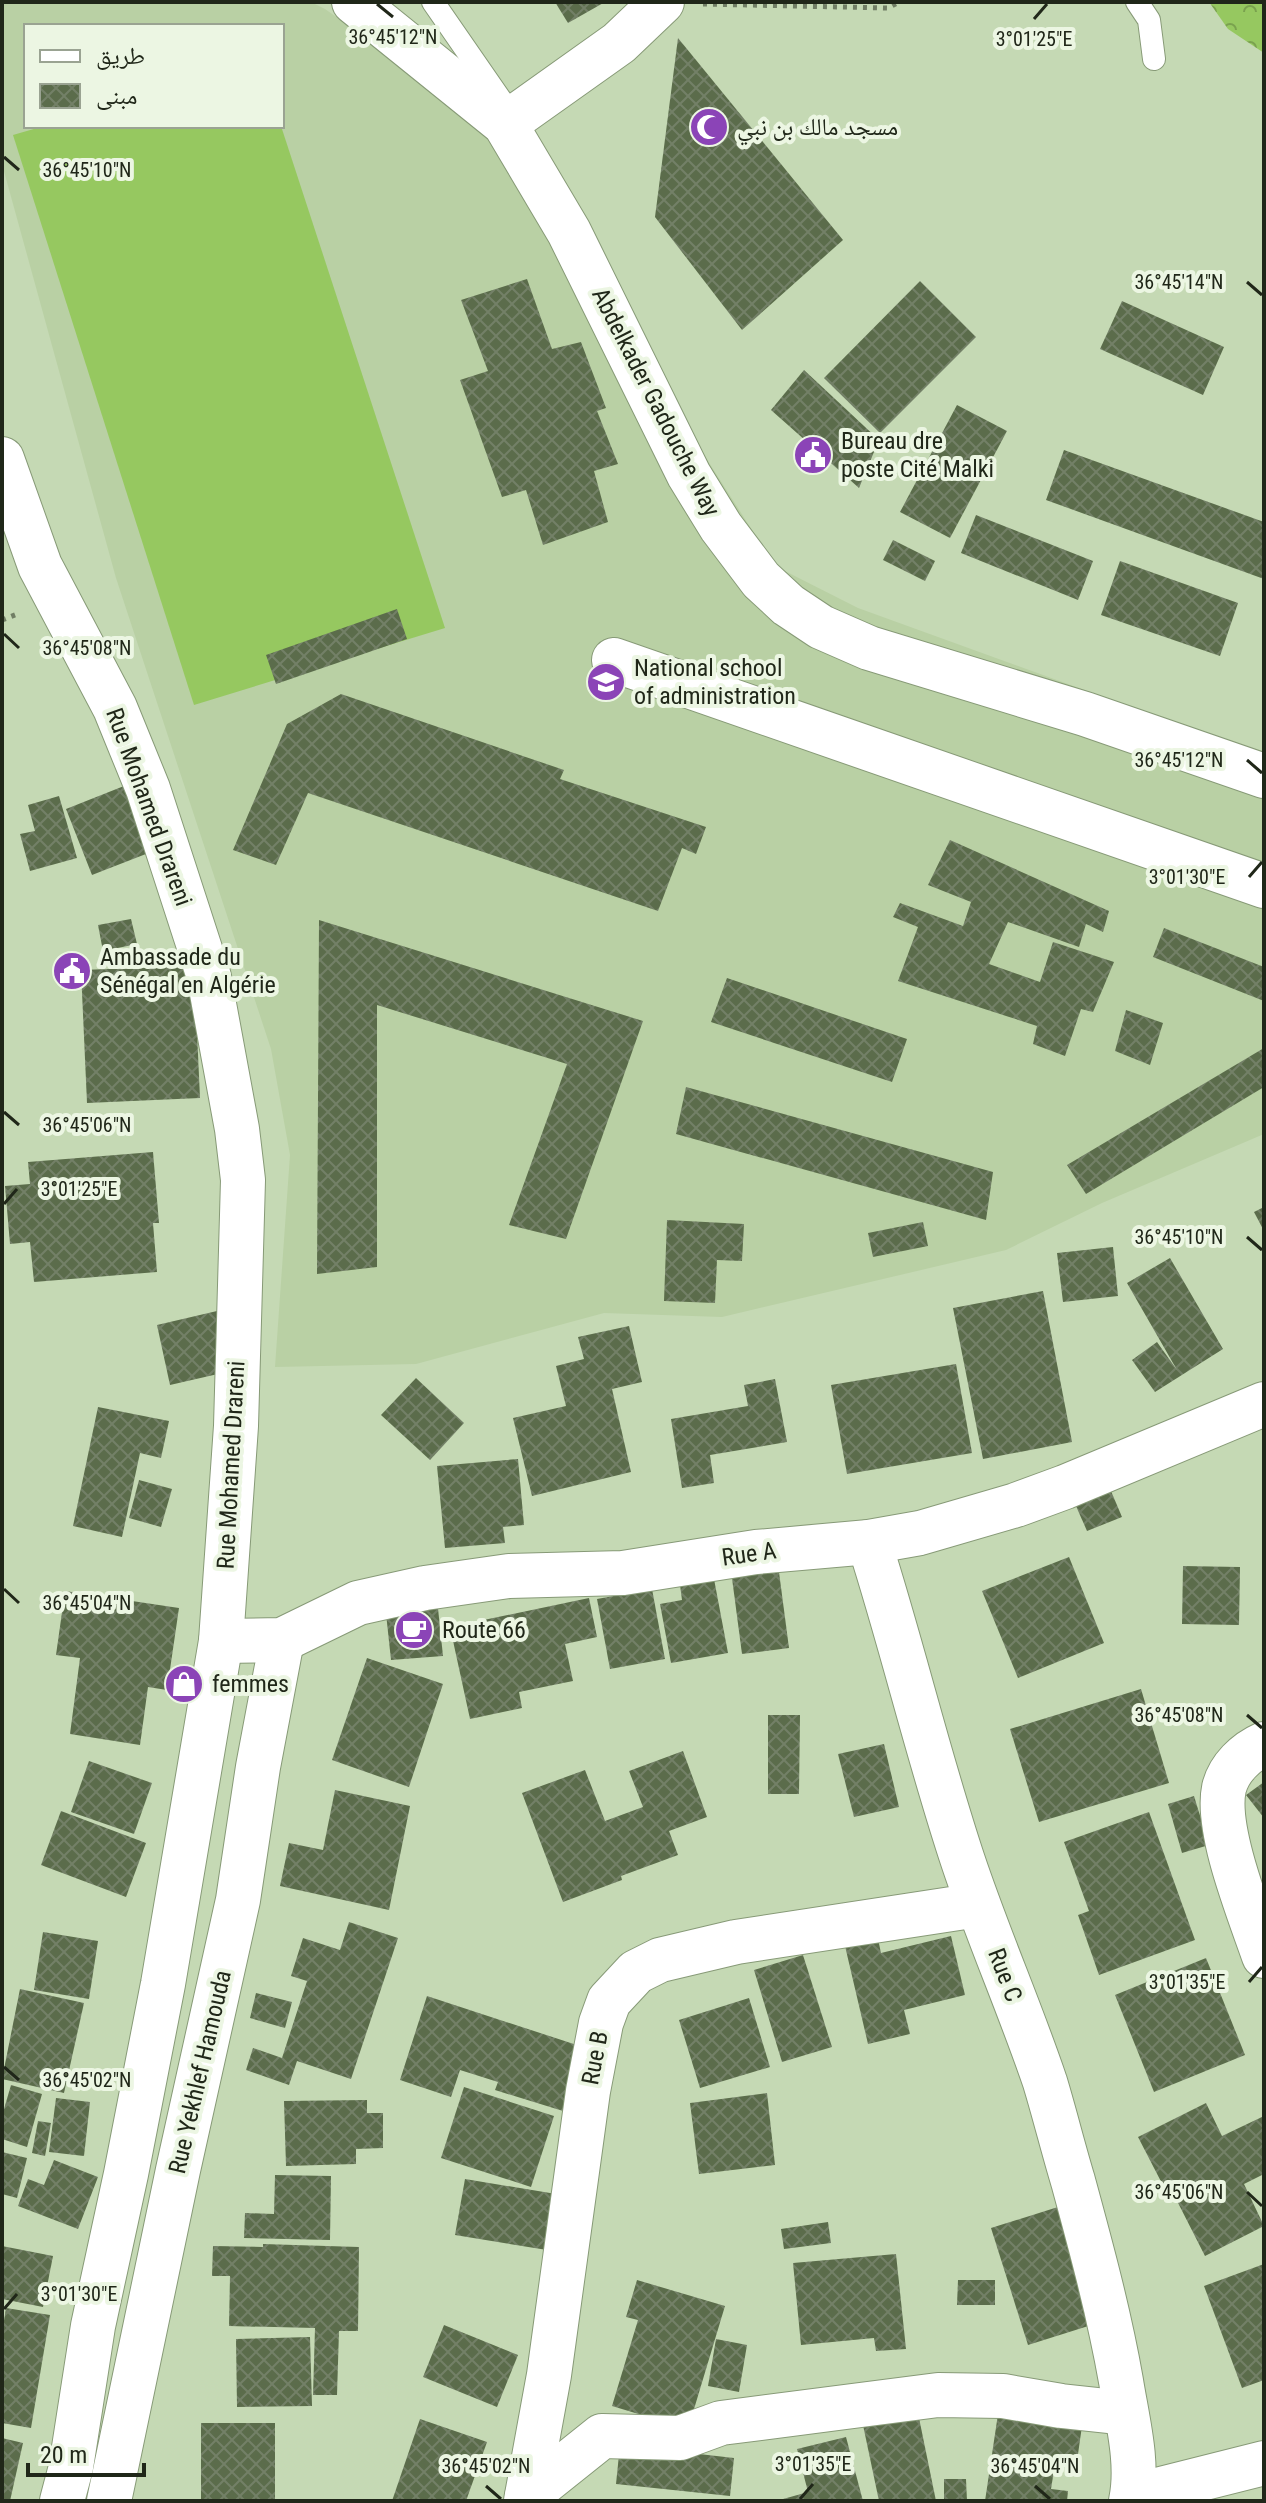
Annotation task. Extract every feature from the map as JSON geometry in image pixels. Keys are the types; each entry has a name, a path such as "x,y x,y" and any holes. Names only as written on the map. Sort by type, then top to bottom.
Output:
{"street":[{"name":"Abdelkader Gadouche Way","path":"354,2 509,121 569,232 689,475 721,527 761,580 788,605 821,627 869,648 1085,714 1264,776"},
{"path":"509,121 619,43 662,3"},
{"name":"Rue Mohamed Drareni","path":"2,459 40,566 115,708 148,789 209,977 237,1129 243,1180 236,1426 221,1641 163,1984 93,2326 71,2467 62,2501"},
{"path":"614,660 1264,886"},
{"name":"Rue A","path":"221,1641 282,1640 358,1603 425,1588 509,1576 623,1573 756,1552 869,1542 920,1533 1065,1487 1264,1404"},
{"name":"Rue C","path":"869,1542 942,1796 978,1905 1045,2084 1112,2329 1132,2457 1132,2498"},
{"name":"Rue Yekhlef Hamouda","path":"109,2501 238,1900 258,1767 282,1640"},
{"path":"1264,1744 1253,1749 1235,1766 1224,1786 1222,1815 1238,1880 1264,1956"},
{"name":"Rue B","path":"527,2498 549,2375 588,2091 601,2023 609,2001 636,1972 660,1960 736,1942 978,1905"},
{"path":"527,2498 602,2436 680,2438 721,2423 938,2395 1003,2396 1126,2413"},
{"path":"1132,2498 1264,2463"}],"lane":[{"path":"433,2 509,121"},
{"path":"1137,2 1149,20 1154,59"}],"path":[{"path":"662,3 888,8 899,2"}],"shaded area":[{"name":"National school of administration","path":"2,2 311,2 496,129 775,566 858,608 1264,755 1264,1134 1102,1203 1006,1250 722,1317 604,1313 416,1364 275,1367 290,1155 271,1049 116,578 2,164"}],"green space":[{"path":"1209,2 1264,2 1264,53 1228,29"},
{"path":"37,128 282,128 445,628 194,705 13,135"}],"building":[{"path":"555,2 605,2 568,23"},
{"name":"مسجد مالك بن نبي","path":"678,38 843,240 742,330 655,217"},
{"path":"527,279 552,349 581,342 606,408 597,411 618,464 594,471 608,522 543,545 526,490 502,497 460,380 488,371 461,300"},
{"path":"920,281 976,337 880,433 824,378"},
{"path":"1122,301 1224,347 1203,395 1100,349"},
{"path":"804,370 879,440 859,488 771,410"},
{"path":"957,405 1007,431 950,538 900,512"},
{"path":"1064,450 1264,522 1264,579 1046,500"},
{"path":"976,515 1093,561 1078,600 961,553"},
{"path":"893,540 935,561 925,581 883,560"},
{"path":"1120,561 1238,603 1220,656 1101,615"},
{"path":"397,609 407,639 276,684 266,655"},
{"path":"341,694 564,770 560,779 706,827 696,854 682,848 658,911 308,793 276,865 233,850 287,724"},
{"path":"124,786 151,852 92,875 66,809"},
{"path":"59,796 77,858 30,871 20,834 35,831 28,805"},
{"path":"950,840 1109,911 1103,932 1086,924 1079,947 1008,922 989,964 1040,982 1053,942 1114,962 1093,1012 1081,1009 1065,1056 1033,1044 1037,1026 898,981 918,927 893,917 900,903 963,926 971,902 928,885"},
{"path":"131,919 137,944 103,951 98,925"},
{"path":"319,920 643,1021 566,1239 509,1225 567,1064 377,1005 377,1267 317,1274"},
{"path":"1164,928 1264,967 1264,1001 1153,957"},
{"path":"194,966 200,1098 87,1103 81,970"},
{"path":"727,978 907,1039 892,1082 711,1022"},
{"path":"1126,1010 1163,1023 1150,1065 1115,1051"},
{"path":"1264,1048 1264,1087 1086,1194 1067,1165"},
{"path":"686,1087 993,1172 986,1220 676,1134"},
{"path":"153,1152 159,1223 153,1223 157,1272 34,1282 30,1242 10,1244 5,1186 30,1184 28,1162"},
{"path":"1264,1207 1264,1231 1254,1212"},
{"path":"667,1220 744,1224 742,1261 717,1260 715,1303 664,1301"},
{"path":"923,1222 928,1246 873,1257 868,1233"},
{"path":"1113,1247 1118,1296 1063,1302 1057,1253"},
{"path":"1170,1258 1223,1349 1155,1392 1132,1360 1157,1342 1177,1370 1127,1283"},
{"path":"1043,1291 1072,1442 983,1459 953,1308"},
{"path":"217,1311 231,1371 170,1385 157,1325"},
{"path":"629,1326 642,1382 612,1389 631,1472 532,1496 513,1418 566,1406 556,1366 584,1359 578,1337"},
{"path":"956,1364 972,1453 847,1474 831,1385"},
{"path":"416,1378 464,1423 430,1460 381,1415"},
{"path":"775,1379 787,1442 710,1455 714,1483 682,1488 671,1419 748,1406 744,1385"},
{"path":"98,1407 169,1421 161,1458 140,1453 122,1537 73,1526"},
{"path":"518,1459 524,1525 503,1527 505,1543 445,1548 437,1466"},
{"path":"139,1480 172,1489 161,1527 129,1518"},
{"path":"1111,1491 1122,1517 1087,1531 1076,1506"},
{"path":"777,1557 789,1648 742,1654 730,1563"},
{"path":"1069,1557 1104,1643 1018,1678 982,1591"},
{"path":"1183,1566 1240,1567 1239,1625 1182,1624"},
{"path":"714,1579 728,1653 671,1663 660,1604 682,1600 680,1585"},
{"path":"652,1589 665,1659 610,1669 597,1599"},
{"path":"65,1591 179,1608 167,1690 148,1687 140,1745 70,1734 80,1658 56,1655"},
{"path":"589,1598 597,1637 565,1644 573,1681 519,1692 522,1708 470,1719 450,1627"},
{"name":"Route 66","path":"437,1599 443,1656 391,1660 385,1604"},
{"path":"367,1658 443,1684 409,1787 332,1760"},
{"path":"1141,1689 1169,1783 1039,1822 1010,1729"},
{"path":"768,1715 800,1715 799,1794 768,1794"},
{"path":"884,1744 899,1807 854,1817 838,1754"},
{"path":"683,1751 707,1817 669,1831 678,1855 563,1902 522,1793 585,1770 605,1821 643,1807 629,1771"},
{"path":"89,1761 152,1783 134,1834 71,1812"},
{"path":"1264,1782 1264,1818 1246,1795"},
{"path":"335,1790 410,1806 389,1910 280,1886 289,1843 323,1850"},
{"path":"1194,1796 1209,1845 1182,1853 1168,1804"},
{"path":"61,1811 146,1843 126,1897 41,1865"},
{"path":"1149,1812 1195,1940 1099,1975 1078,1915 1089,1911 1064,1842"},
{"path":"349,1922 398,1938 351,2079 297,2061 289,2085 246,2070 253,2048 282,2058 307,1981 291,1976 303,1938 340,1950"},
{"path":"43,1932 98,1941 89,1999 34,1990"},
{"path":"951,1936 965,1995 904,2010 910,2034 868,2044 845,1946 878,1939 881,1953"},
{"path":"803,1955 832,2047 782,2062 754,1970"},
{"path":"1206,1958 1245,2055 1154,2092 1115,1995"},
{"path":"20,1989 84,2003 64,2093 2,2079"},
{"path":"256,1993 292,2002 285,2028 250,2018"},
{"path":"427,1996 583,2047 563,2111 495,2090 498,2082 460,2070 451,2097 400,2080"},
{"path":"749,1998 770,2067 700,2088 679,2020"},
{"path":"11,2085 42,2094 27,2147 2,2139 2,2116"},
{"path":"464,2087 554,2116 531,2187 441,2158"},
{"path":"767,2093 775,2165 699,2174 690,2103"},
{"path":"56,2098 90,2102 84,2156 49,2152"},
{"path":"367,2100 367,2113 383,2113 383,2148 356,2149 356,2164 286,2166 284,2101"},
{"path":"1206,2103 1222,2136 1264,2116 1264,2174 1244,2184 1264,2226 1205,2256 1174,2195 1169,2197 1138,2137"},
{"path":"38,2121 51,2123 45,2156 32,2153"},
{"path":"2,2152 27,2158 17,2198 2,2194"},
{"path":"54,2160 98,2177 78,2229 18,2206 28,2179 44,2185"},
{"path":"275,2175 331,2176 330,2240 244,2238 245,2213 274,2214"},
{"path":"465,2179 556,2194 547,2250 455,2235"},
{"path":"1058,2207 1101,2322 1028,2345 991,2228"},
{"path":"828,2222 831,2243 784,2249 781,2229"},
{"path":"263,2244 359,2247 358,2331 339,2331 337,2395 313,2395 315,2328 229,2326 230,2276 212,2276 213,2246 263,2247"},
{"path":"2,2246 53,2256 43,2307 2,2299"},
{"path":"896,2254 906,2349 876,2351 874,2338 801,2345 793,2263"},
{"path":"1264,2264 1264,2380 1242,2388 1204,2286"},
{"path":"637,2280 725,2306 688,2429 612,2406 638,2320 626,2317"},
{"path":"958,2280 995,2280 995,2305 957,2305"},
{"path":"6,2308 50,2315 31,2428 2,2423 2,2333"},
{"path":"444,2325 518,2355 497,2407 423,2377"},
{"path":"310,2337 312,2406 237,2407 236,2339"},
{"path":"716,2339 747,2345 739,2392 708,2386"},
{"path":"918,2413 936,2501 879,2501 863,2425"},
{"path":"998,2414 1082,2426 1077,2461 1056,2458 1051,2489 1068,2491 1067,2501 985,2501"},
{"path":"420,2419 487,2442 466,2501 392,2501"},
{"path":"201,2423 275,2423 275,2501 201,2501"},
{"path":"846,2437 863,2501 776,2501 808,2492 797,2449"},
{"path":"2,2438 23,2443 10,2501 2,2501"},
{"path":"620,2445 734,2458 730,2496 616,2484"},
{"path":"944,2479 966,2479 967,2501 944,2501"}],"place":[{"name":"مسجد مالك بن نبي","path":"709,127"},
{"name":"Bureau dre poste Cité Malki","path":"813,455"},
{"name":"National school of administration","path":"606,682"},
{"name":"Ambassade du Sénégal en Algérie","path":"72,971"},
{"name":"Route 66","path":"414,1630"},
{"name":"femmes","path":"184,1684"}]}
